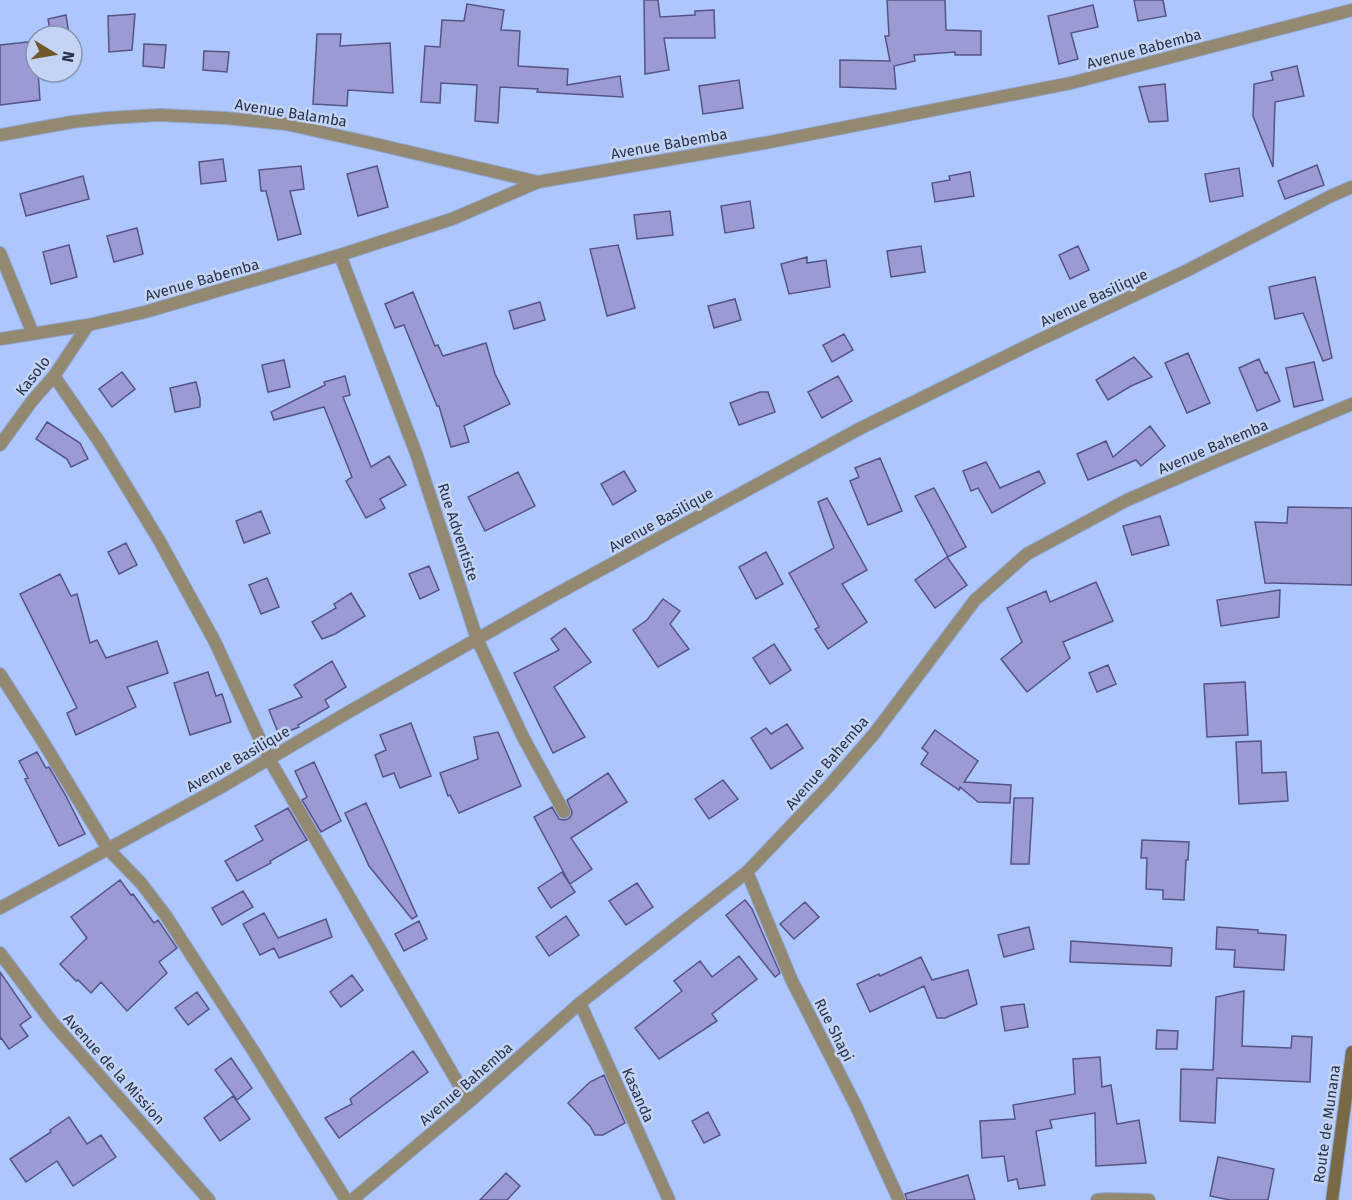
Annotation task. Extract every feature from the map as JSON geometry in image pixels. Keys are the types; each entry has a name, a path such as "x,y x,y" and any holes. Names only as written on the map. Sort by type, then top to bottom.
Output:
{"main road":[{"name":"Route de Munana","path":"1332,1200 1350,1087 1352,1052"}],"street":[{"name":"Avenue Babemba","path":"0,339 88,325 145,312 340,255 452,219 538,182 765,143 1071,83 1352,10"},
{"name":"Avenue Balamba","path":"0,135 108,118 159,115 225,118 286,124 538,182"},
{"name":"Avenue Basilique","path":"0,908 213,792 551,597 859,429 1033,343 1186,272 1330,196 1352,187"},
{"path":"0,253 33,334"},
{"name":"Rue Adventiste","path":"340,255 416,453 477,639 523,737 564,812"},
{"name":"Kasolo","path":"0,445 54,375 88,325"},
{"path":"54,375 100,442 159,540 214,642 269,759 469,1102"},
{"name":"Avenue Bahemba","path":"352,1200 469,1102 580,1003 747,872 828,787 874,734 975,600 1027,554 1127,500 1352,404"},
{"path":"0,674 108,849 141,883 166,916 346,1200"},
{"name":"Rue Shapi","path":"747,872 792,981 856,1106 899,1200"},
{"name":"Avenue de la Mission","path":"0,953 52,1022 209,1200"},
{"name":"Kasanda","path":"580,1003 669,1200"},
{"path":"1097,1200 1149,1200"}],"building":[{"path":"644,0 658,0 660,17 695,15 695,11 714,10 715,38 664,38 669,70 645,74"},
{"path":"887,0 945,0 946,30 981,31 981,55 955,55 955,52 914,55 915,61 894,66 896,89 840,87 840,60 890,61 885,36 889,36"},
{"path":"1134,0 1163,0 1166,16 1138,21"},
{"path":"467,4 504,10 501,30 520,31 518,66 568,69 567,85 620,76 623,97 537,92 538,89 500,87 498,123 475,121 477,85 441,83 440,103 421,102 425,46 440,47 442,20 464,21"},
{"path":"1093,5 1098,27 1071,33 1078,59 1059,64 1048,16"},
{"path":"135,14 132,50 109,52 108,16"},
{"path":"66,15 67,24 49,24 48,19"},
{"path":"317,34 341,34 340,46 390,43 393,93 348,90 347,106 313,104"},
{"path":"24,42 24,84 39,84 40,100 0,105 0,45"},
{"path":"144,44 166,45 164,68 143,66"},
{"path":"204,51 229,52 227,72 203,70"},
{"path":"1297,66 1304,96 1275,102 1273,167 1253,116 1254,84 1273,80 1271,72"},
{"path":"739,80 743,108 703,114 699,86"},
{"path":"1165,84 1168,121 1149,122 1139,87"},
{"path":"223,159 226,181 201,184 199,162"},
{"path":"1317,165 1324,185 1285,199 1278,181"},
{"path":"301,166 304,189 290,191 301,234 278,240 266,191 261,191 259,170"},
{"path":"377,166 388,207 358,216 347,174"},
{"path":"1239,168 1243,196 1210,202 1205,174"},
{"path":"970,172 974,196 935,202 932,183 950,180 949,176"},
{"path":"83,176 89,199 26,216 20,194"},
{"path":"750,201 754,228 725,233 721,206"},
{"path":"670,211 673,235 637,239 634,215"},
{"path":"137,228 143,254 114,262 107,236"},
{"path":"69,245 77,277 51,284 43,252"},
{"path":"618,245 635,308 607,316 590,249"},
{"path":"921,246 925,272 891,277 887,251"},
{"path":"1078,246 1089,270 1070,279 1059,255"},
{"path":"807,257 807,263 826,260 830,287 789,294 781,264"},
{"path":"1315,277 1332,358 1323,361 1303,313 1275,319 1269,287"},
{"path":"413,292 435,346 438,345 443,356 486,343 495,374 510,404 464,426 469,442 451,447 439,406 437,406 404,325 395,328 385,304"},
{"path":"735,299 741,320 714,328 708,306"},
{"path":"540,302 545,320 514,329 509,311"},
{"path":"844,334 853,350 832,362 823,345"},
{"path":"1188,353 1210,403 1187,413 1165,363"},
{"path":"1134,357 1152,377 1108,400 1096,380"},
{"path":"1259,359 1280,401 1257,411 1239,368"},
{"path":"284,360 290,387 268,392 262,365"},
{"path":"1314,362 1323,400 1294,407 1286,368"},
{"path":"122,372 135,389 112,407 99,389"},
{"path":"345,376 350,395 343,397 371,467 389,456 406,485 380,499 385,508 366,518 346,481 352,477 324,407 274,420 271,412 325,385 324,382"},
{"path":"838,376 852,401 822,418 808,392"},
{"path":"196,382 200,407 175,412 170,388"},
{"path":"760,392 768,392 775,412 739,425 730,403"},
{"path":"47,422 80,443 88,459 71,467 67,459 36,439"},
{"path":"1150,426 1165,446 1141,466 1136,460 1088,480 1077,454 1106,441 1113,457"},
{"path":"880,458 902,511 868,525 850,481 859,477 855,468"},
{"path":"986,462 1000,488 1039,471 1045,483 992,513 978,488 971,491 963,471"},
{"path":"624,471 636,491 613,505 601,484"},
{"path":"518,472 535,506 485,531 468,497"},
{"path":"934,488 966,547 948,557 915,496"},
{"path":"827,498 867,570 842,584 867,622 828,649 815,629 819,627 789,573 834,548 818,502"},
{"path":"1288,507 1352,508 1352,585 1265,583 1255,522 1287,523"},
{"path":"261,511 270,533 244,543 236,521"},
{"path":"1160,516 1169,545 1132,555 1123,526"},
{"path":"126,543 137,565 119,574 108,552"},
{"path":"766,552 783,584 756,599 739,567"},
{"path":"947,557 967,585 935,608 915,580"},
{"path":"429,566 439,590 420,599 409,574"},
{"path":"60,574 71,596 77,594 90,643 97,640 106,658 157,641 168,673 127,687 136,707 76,735 67,713 77,708 20,594"},
{"path":"267,578 279,607 261,614 249,585"},
{"path":"1096,582 1113,621 1063,642 1070,658 1027,692 1001,659 1022,642 1007,608 1046,591 1050,602"},
{"path":"1280,590 1279,617 1221,626 1217,600"},
{"path":"351,593 365,616 322,639 312,622 336,608 334,604"},
{"path":"663,599 680,611 670,624 689,649 658,667 633,630 647,620"},
{"path":"565,628 591,662 554,687 585,737 553,753 514,673 559,650 551,639"},
{"path":"774,644 791,670 770,684 753,658"},
{"path":"332,661 346,687 325,700 329,707 298,725 299,727 279,735 269,710 302,697 294,685"},
{"path":"1108,665 1116,684 1097,692 1089,673"},
{"path":"208,672 216,696 222,694 231,722 190,735 174,683"},
{"path":"1245,682 1248,735 1207,737 1204,684"},
{"path":"411,723 431,776 400,788 394,773 383,777 375,755 386,750 380,735"},
{"path":"787,724 803,748 771,769 751,738 766,728 771,734"},
{"path":"935,730 978,761 964,782 1011,785 1010,803 978,802 960,787 959,790 921,764 928,753 922,748"},
{"path":"498,732 521,786 459,813 450,795 448,796 440,773 478,759 474,737"},
{"path":"1261,741 1262,773 1286,772 1288,801 1239,804 1236,742"},
{"path":"37,752 66,796 85,834 59,846 25,779 28,778 19,761"},
{"path":"314,762 341,821 321,832 302,800 307,797 295,771"},
{"path":"608,773 627,802 571,838 592,869 570,884 534,817 552,807 559,819 568,819 572,812 567,800"},
{"path":"723,780 738,799 709,819 695,799"},
{"path":"1014,798 1033,798 1029,864 1011,864"},
{"path":"366,803 417,916 412,919 369,866 345,813"},
{"path":"288,808 307,840 237,881 225,861 263,840 255,826"},
{"path":"1142,840 1189,842 1184,900 1163,899 1163,890 1146,889 1147,858 1141,858"},
{"path":"562,872 575,892 551,908 538,888"},
{"path":"120,880 154,923 158,920 177,948 159,962 167,973 127,1011 101,982 91,993 60,964 87,938 71,917"},
{"path":"637,883 653,907 626,925 609,901"},
{"path":"243,891 253,907 222,925 212,908"},
{"path":"745,900 752,909 780,973 775,977 726,915"},
{"path":"805,902 819,917 794,939 780,924"},
{"path":"264,913 278,938 326,919 332,937 279,958 274,948 260,955 243,924"},
{"path":"566,916 579,935 549,956 536,937"},
{"path":"419,921 427,939 404,951 395,934"},
{"path":"1029,927 1034,949 1004,957 998,935"},
{"path":"1217,927 1286,935 1284,970 1234,967 1235,950 1216,949"},
{"path":"1071,941 1172,948 1171,966 1070,962"},
{"path":"739,956 757,979 712,1014 717,1021 659,1059 635,1028 682,991 674,981 700,961 712,977"},
{"path":"921,957 932,980 968,970 977,1004 945,1018 937,1018 924,986 870,1012 857,984"},
{"path":"0,972 31,1017 20,1025 28,1036 9,1049 0,1039"},
{"path":"352,975 363,990 341,1007 330,992"},
{"path":"1244,991 1242,1046 1291,1048 1292,1036 1312,1037 1310,1082 1217,1078 1215,1123 1180,1121 1181,1069 1213,1070 1216,997"},
{"path":"197,992 209,1009 188,1025 175,1008"},
{"path":"1024,1004 1028,1027 1005,1031 1001,1007"},
{"path":"1157,1030 1178,1031 1177,1049 1156,1049"},
{"path":"413,1051 428,1072 339,1138 325,1118 352,1104 350,1099"},
{"path":"1100,1057 1102,1087 1111,1085 1117,1124 1139,1120 1146,1163 1096,1166 1095,1113 1050,1120 1052,1128 1036,1131 1045,1185 1019,1189 1017,1179 1008,1181 1004,1156 982,1158 980,1121 1015,1119 1013,1105 1075,1094 1073,1059"},
{"path":"231,1058 252,1088 237,1100 215,1070"},
{"path":"604,1075 625,1123 603,1135 595,1135 590,1126 568,1103 590,1082"},
{"path":"233,1096 250,1119 220,1141 204,1118"},
{"path":"708,1112 720,1135 704,1143 692,1121"},
{"path":"69,1117 87,1144 101,1135 116,1157 73,1186 57,1161 26,1182 10,1159"},
{"path":"1218,1157 1274,1169 1268,1200 1230,1200 1210,1196"},
{"path":"506,1173 520,1186 507,1200 480,1200"},
{"path":"968,1175 975,1200 907,1200 905,1194"}]}
